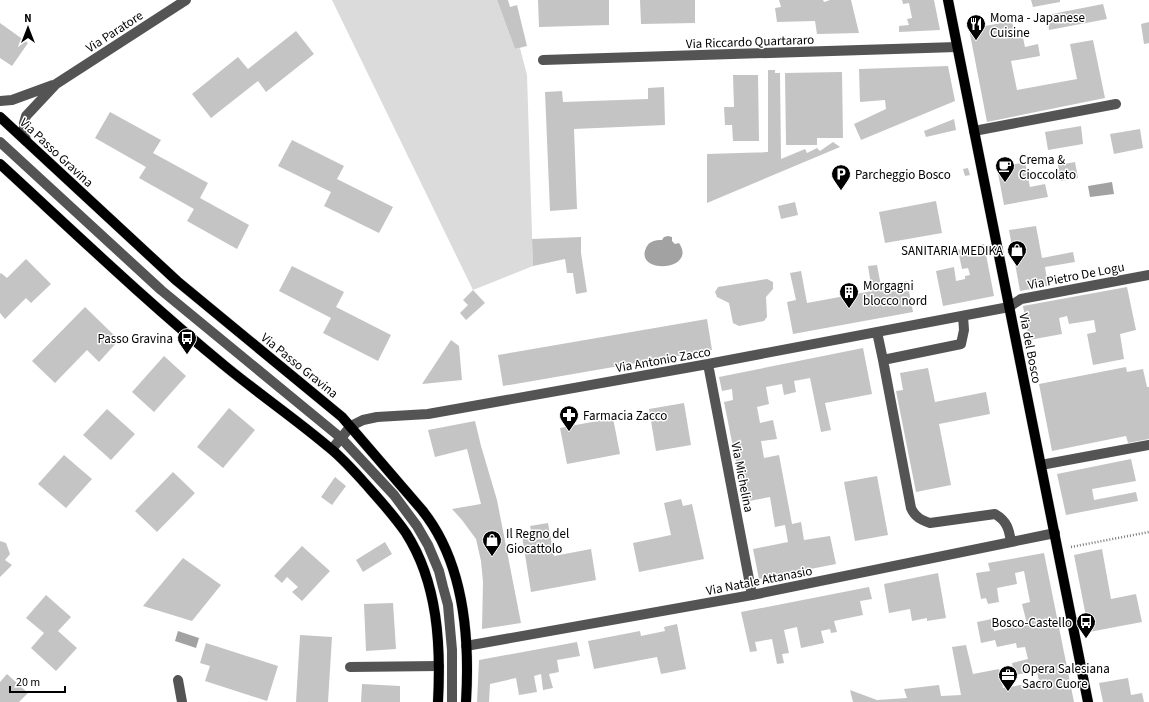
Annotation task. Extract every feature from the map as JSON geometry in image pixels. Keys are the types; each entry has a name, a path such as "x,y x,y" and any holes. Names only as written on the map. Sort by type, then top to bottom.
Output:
{"main road":[{"name":"Via del Bosco","path":"948,0 1088,702"},
{"name":"Via Passo Gravina","path":"0,118 176,281 325,402 351,426 422,510 436,530 458,585 466,646 466,702"},
{"path":"0,164 155,306 225,366 332,449 392,515 406,533 416,552 428,583 434,607 439,666 438,702"}],"street":[{"name":"Via Paratore","path":"0,101 12,100 56,84 186,0"},
{"name":"Via Riccardo Quartararo","path":"543,60 957,47"},
{"name":"Via Paratore","path":"26,141 24,123 26,116 56,84"},
{"path":"974,131 1116,104"},
{"path":"0,142 162,290 341,438 394,495 417,526 431,551 439,571 448,605 452,650 452,702"},
{"name":"Via Pietro De Logu","path":"1009,307 1021,299 1149,275"},
{"name":"Via Antonio Zacco","path":"332,449 351,426 363,420 377,417 428,414 708,364 1009,307"},
{"path":"883,360 961,344 964,330 963,316"},
{"path":"876,332 883,360 910,508 921,520 930,523 995,514 1007,524 1011,542"},
{"name":"Via Michelina","path":"708,364 752,595"},
{"path":"1041,465 1149,445"},
{"name":"Via Natale Attanasio","path":"466,646 752,595 1055,533"},
{"path":"350,667 439,666"},
{"path":"178,680 182,702"}],"path":[{"path":"1058,550 1149,532"}],"shaded area":[{"path":"332,0 497,0 515,49 520,48 527,75 533,266 473,290"},
{"path":"1112,182 1114,194 1090,197 1088,186"},
{"path":"664,237 672,237 672,241 675,244 679,243 683,252 680,259 674,264 665,266 656,266 649,263 645,257 647,246 652,241 662,240"},
{"path":"178,631 199,638 196,648 175,641"}],"building":[{"path":"497,0 508,0 510,7 517,5 527,46 515,49"},
{"path":"538,0 609,0 609,25 539,27"},
{"path":"640,0 695,0 695,23 641,24"},
{"path":"779,0 823,0 824,2 830,0 851,0 859,33 817,34 815,21 777,22 775,8 781,7"},
{"path":"902,0 934,0 940,30 899,32 899,26 909,25 907,19 912,18 909,3 903,4"},
{"path":"1031,0 1060,0 1060,2 1033,7"},
{"path":"1103,4 1107,19 1049,30 1047,15"},
{"path":"1012,21 1015,35 1022,33 1025,47 1038,44 1040,56 1011,61 1017,90 1077,79 1070,44 1093,40 1105,98 987,122 969,29"},
{"path":"1149,22 1149,43 1144,44 1141,24"},
{"path":"0,23 28,43 12,66 0,58"},
{"path":"296,31 314,54 266,92 258,81 211,118 192,94 238,57 248,69"},
{"path":"948,66 955,101 861,140 854,124 886,109 885,100 860,102 859,69"},
{"path":"768,70 775,70 775,73 780,73 781,159 805,149 807,153 817,148 820,151 833,142 840,147 707,203 707,154 768,152"},
{"path":"842,72 843,138 817,138 817,145 786,145 785,73"},
{"path":"733,75 758,75 759,141 733,141 732,125 725,125 724,107 734,107"},
{"path":"664,87 665,125 574,129 577,209 550,211 545,92 562,91 563,102 648,99 648,88"},
{"path":"110,112 161,140 153,153 208,183 200,198 249,225 237,249 187,221 194,209 139,178 146,167 95,138"},
{"path":"954,119 956,130 926,137 924,131"},
{"path":"1081,126 1083,144 1048,150 1045,132"},
{"path":"1140,129 1143,148 1114,154 1110,134"},
{"path":"292,140 344,166 337,179 393,207 379,233 324,206 331,192 278,166"},
{"path":"1025,162 1030,187 1045,184 1048,197 1004,205 997,168"},
{"path":"1075,162 1078,178 1061,181 1058,165"},
{"path":"968,168 970,175 965,176 963,169"},
{"path":"936,201 942,233 885,243 879,212"},
{"path":"795,202 798,215 781,219 778,206"},
{"path":"1036,226 1042,258 1073,252 1075,262 1045,267 1048,286 1020,291 1009,230"},
{"path":"581,237 581,253 587,292 576,294 573,273 567,273 565,259 533,266 532,239"},
{"path":"984,244 994,296 943,306 936,271 954,267 956,281 965,279 965,276 970,275 968,268 962,269 958,250"},
{"path":"26,259 51,284 31,303 26,298 5,319 0,313 0,274 1,273 7,278"},
{"path":"877,265 881,286 907,281 913,312 793,334 787,302 796,300 790,273 801,271 807,303 872,291 868,266"},
{"path":"292,266 344,292 336,307 391,335 378,361 323,333 331,318 279,291"},
{"path":"767,279 773,282 773,289 766,297 767,317 764,321 739,326 733,323 729,303 717,297 715,292 718,287"},
{"path":"1127,287 1136,330 1120,334 1124,359 1093,365 1087,334 1096,332 1094,320 1069,324 1067,316 1059,318 1062,334 1029,340 1023,306"},
{"path":"473,290 485,303 466,320 460,313 468,305 463,300"},
{"path":"85,307 119,340 99,362 87,350 55,383 32,361"},
{"path":"707,319 712,350 503,386 498,355"},
{"path":"451,340 459,346 462,380 422,384"},
{"path":"863,348 872,394 825,403 831,430 821,432 810,378 794,381 796,392 784,395 782,384 766,387 769,404 757,407 760,423 773,420 777,439 761,441 764,458 779,455 792,524 801,522 804,540 830,536 836,564 759,579 753,549 788,542 785,525 775,527 770,497 744,502 724,402 733,400 732,389 722,391 719,377"},
{"path":"164,356 186,376 154,412 132,392"},
{"path":"1126,367 1127,372 1143,369 1147,387 1149,387 1149,439 1128,443 1126,436 1052,451 1039,384"},
{"path":"928,368 935,402 986,392 990,414 939,424 951,485 916,492 896,391 903,390 900,373"},
{"path":"684,403 691,445 656,451 649,409"},
{"path":"229,408 255,430 223,468 197,447"},
{"path":"107,409 135,434 111,460 83,435"},
{"path":"613,418 620,454 567,464 560,428"},
{"path":"475,421 497,500 521,623 482,629 483,582 481,561 476,539 452,509 481,504 467,449 435,457 428,430"},
{"path":"64,455 92,479 66,508 38,484"},
{"path":"1131,459 1136,481 1092,489 1094,500 1136,492 1138,501 1066,515 1057,474"},
{"path":"173,472 195,493 157,532 135,511"},
{"path":"877,476 888,535 855,541 844,482"},
{"path":"335,477 346,486 332,505 321,497"},
{"path":"681,499 683,506 692,504 704,559 639,572 633,543 671,535 664,503"},
{"path":"548,523 554,556 591,549 596,580 531,592 522,536 532,534 530,526"},
{"path":"0,541 6,543 10,554 5,560 12,565 0,577"},
{"path":"385,542 392,554 363,572 356,560"},
{"path":"302,546 330,571 302,601 292,592 298,587 287,577 282,583 274,576"},
{"path":"1102,549 1111,599 1136,594 1142,622 1089,632 1074,555"},
{"path":"1044,553 1074,702 853,702 850,690 877,700 907,698 904,689 939,685 941,696 961,695 952,647 966,645 973,674 999,669 1003,688 1039,682 1037,671 1014,675 1012,663 1028,659 1025,647 1017,648 1016,643 997,647 995,640 981,643 977,622 992,619 994,631 1027,624 1022,604 1030,602 1024,571 1015,573 1017,584 997,588 999,602 988,604 986,598 981,599 976,573 990,571 988,563"},
{"path":"183,558 221,585 192,621 143,606"},
{"path":"938,573 946,618 927,621 927,618 912,621 910,609 889,613 884,584"},
{"path":"869,587 872,599 860,601 863,615 834,621 837,632 831,633 830,629 821,631 824,643 801,648 797,627 784,630 789,653 782,654 784,663 777,664 772,639 755,642 757,651 750,652 741,612"},
{"path":"46,595 71,617 58,631 77,648 56,671 31,648 44,633 26,618"},
{"path":"393,603 396,649 366,651 364,604"},
{"path":"677,624 686,669 661,674 657,657 594,669 588,641 640,631 641,636 665,631 664,627"},
{"path":"300,635 332,637 328,702 296,702"},
{"path":"577,642 580,656 557,660 559,672 549,674 553,688 543,690 541,674 534,676 537,692 519,695 516,678 490,684 489,702 477,702 479,660"},
{"path":"206,643 278,666 267,701 205,681 210,666 200,663"},
{"path":"7,674 28,693 19,702 0,702 0,682"},
{"path":"1128,678 1131,695 1142,693 1144,702 1103,702 1099,683"},
{"path":"362,684 400,686 400,702 361,702"}],"place":[{"name":"Moma - Japanese Cuisine","path":"976,41"},
{"name":"Crema & Cioccolato","path":"1005,183"},
{"name":"Parcheggio Bosco","path":"841,191"},
{"name":"SANITARIA MEDIKA","path":"1017,267"},
{"name":"Morgagni blocco nord","path":"849,309"},
{"name":"Passo Gravina","path":"187,355"},
{"name":"Farmacia Zacco","path":"569,432"},
{"name":"Il Regno del Giocattolo","path":"492,557"},
{"name":"Bosco-Castello","path":"1086,639"},
{"name":"Opera Salesiana Sacro Cuore","path":"1008,692"}]}
